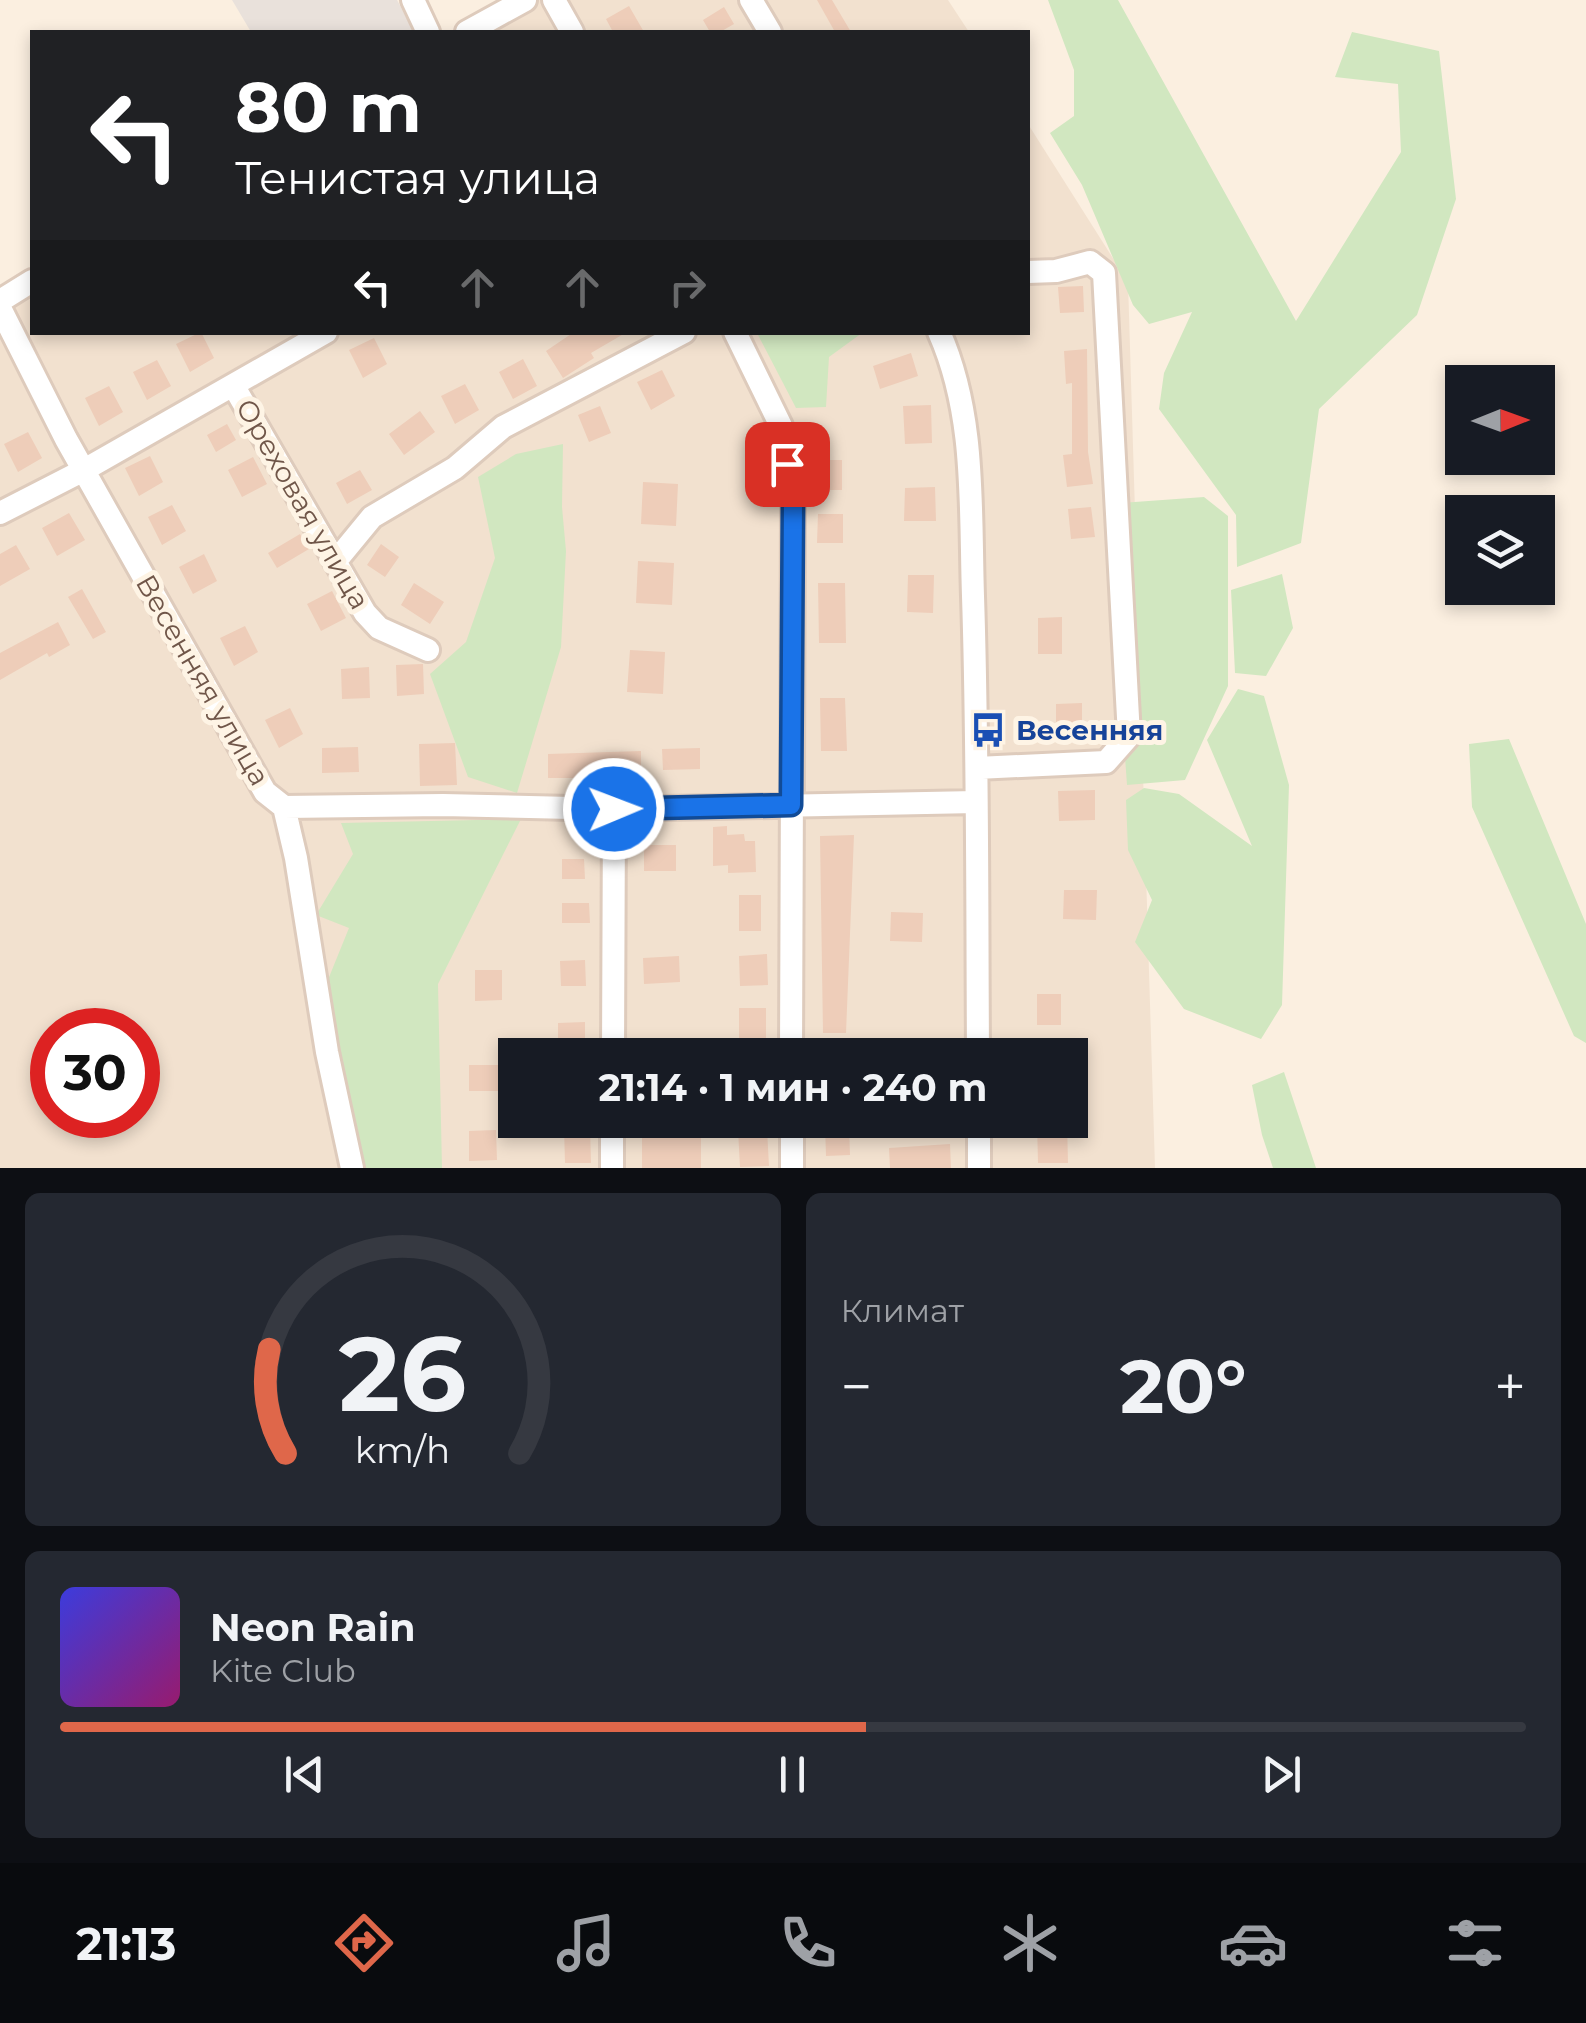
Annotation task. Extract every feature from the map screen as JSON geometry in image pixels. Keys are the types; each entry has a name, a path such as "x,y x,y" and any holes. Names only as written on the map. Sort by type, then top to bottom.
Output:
{"street":[{"path":"413,0 427,30"},
{"path":"471,30 525,0"},
{"path":"554,0 571,30"},
{"path":"751,0 769,30"},
{"path":"977,768 1106,762 1129,736 1104,273 1090,262 1056,271 1030,272"},
{"path":"0,304 30,283"},
{"name":"Весенняя улица","path":"0,304 84,470 265,792 284,807 614,809 976,802"},
{"path":"0,513 84,470 321,335"},
{"path":"335,562 372,517 455,468 504,427 678,335"},
{"path":"736,335 781,426 793,501 792,1038"},
{"path":"940,335 955,368 966,420 977,768 978,1038"},
{"name":"Ореховая улица","path":"234,385 366,613 379,628 428,650"},
{"path":"284,807 296,858 326,1052 352,1168"},
{"path":"613,1038 614,809"},
{"path":"612,1138 612,1168"},
{"path":"792,1138 792,1168"},
{"path":"979,1138 980,1168"}],"shaded area":[{"path":"232,0 397,0 413,30 250,30"},
{"path":"528,0 948,0 968,30 473,30"},
{"path":"1030,127 1128,282 1155,1168 0,1168 0,293 30,276 30,335 1030,335"}],"green space":[{"path":"1048,0 1118,0 1296,321 1401,152 1398,84 1335,77 1352,32 1439,51 1456,199 1417,315 1319,409 1301,543 1237,567 1236,515 1159,409 1164,373 1192,312 1149,324 1133,305 1082,185 1050,133 1074,116 1074,70"},
{"path":"758,335 859,335 829,357 826,407 796,408"},
{"path":"563,444 566,551 561,647 517,793 468,777 430,674 466,642 495,558 478,477 516,454"},
{"path":"1204,497 1228,516 1228,686 1185,780 1127,785 1107,504"},
{"path":"1282,574 1293,628 1266,676 1235,673 1231,590"},
{"path":"1238,689 1264,696 1289,785 1282,1005 1261,1039 1184,1009 1135,942 1152,900 1128,850 1126,800 1144,788 1179,794 1252,846 1207,740"},
{"path":"1509,739 1586,924 1586,1043 1574,1036 1472,807 1469,744"},
{"path":"521,819 438,984 442,1168 366,1168 355,1155 323,992 349,928 316,915 353,854 341,823"},
{"path":"1284,1072 1316,1168 1273,1168 1262,1135 1252,1085"}],"building":[{"path":"817,0 832,0 850,30 834,30"},
{"path":"629,6 643,30 612,30 606,19"},
{"path":"724,7 734,24 724,30 709,30 703,20"},
{"path":"1083,286 1084,312 1060,313 1058,287"},
{"path":"202,335 214,358 190,372 176,344"},
{"path":"570,335 622,335 591,353 594,358 563,378 546,351"},
{"path":"374,338 387,364 363,378 349,350"},
{"path":"1087,349 1088,452 1093,484 1067,487 1063,455 1072,454 1072,383 1066,384 1064,351"},
{"path":"911,353 918,376 880,389 873,366"},
{"path":"523,359 537,386 513,399 499,372"},
{"path":"157,360 171,386 147,400 133,372"},
{"path":"662,370 675,396 651,410 637,382"},
{"path":"465,384 479,410 455,424 441,396"},
{"path":"109,386 123,412 99,426 85,398"},
{"path":"931,405 932,443 905,444 903,406"},
{"path":"600,406 611,433 589,442 578,415"},
{"path":"420,411 435,432 404,455 389,434"},
{"path":"227,424 236,440 216,452 207,435"},
{"path":"28,432 42,458 18,472 4,444"},
{"path":"150,456 163,482 139,496 125,468"},
{"path":"253,457 267,484 242,497 228,470"},
{"path":"817,460 842,460 842,490 817,490"},
{"path":"360,470 372,490 347,504 336,483"},
{"path":"643,482 678,484 676,526 641,524"},
{"path":"935,487 936,521 904,521 905,488"},
{"path":"172,505 186,531 162,545 148,517"},
{"path":"1091,507 1095,537 1071,539 1068,509"},
{"path":"69,513 85,540 57,556 42,528"},
{"path":"818,514 843,514 843,543 817,543"},
{"path":"300,534 309,549 277,568 268,553"},
{"path":"381,544 399,557 385,577 367,565"},
{"path":"16,545 30,569 0,586 0,554"},
{"path":"204,554 217,581 193,594 179,567"},
{"path":"638,561 674,563 672,605 636,603"},
{"path":"908,575 934,575 933,613 907,612"},
{"path":"414,583 444,602 430,624 401,605"},
{"path":"818,583 845,583 846,643 819,643"},
{"path":"82,589 106,632 93,639 68,597"},
{"path":"332,591 346,618 321,631 307,604"},
{"path":"1062,617 1062,654 1038,654 1038,618"},
{"path":"58,622 70,645 49,657 47,653 0,680 0,653"},
{"path":"245,626 258,652 234,666 220,638"},
{"path":"630,650 665,652 663,694 627,692"},
{"path":"423,664 424,694 397,696 396,665"},
{"path":"369,667 370,698 342,699 341,669"},
{"path":"820,698 845,698 847,751 821,751"},
{"path":"1082,703 1082,737 1056,738 1056,704"},
{"path":"290,708 303,734 279,748 265,720"},
{"path":"455,743 457,785 420,786 419,744"},
{"path":"358,747 359,772 322,773 322,748"},
{"path":"700,748 700,769 663,770 662,749"},
{"path":"641,751 641,772 548,778 548,754"},
{"path":"1095,790 1095,820 1059,821 1058,791"},
{"path":"727,826 727,835 744,834 745,841 755,841 756,872 728,873 728,865 713,866 713,827"},
{"path":"854,835 846,1033 823,1033 820,836"},
{"path":"644,845 676,845 676,871 644,871"},
{"path":"562,859 584,859 585,879 562,879"},
{"path":"1064,890 1097,890 1096,920 1063,919"},
{"path":"739,895 761,895 761,931 739,931"},
{"path":"562,903 589,903 590,923 562,923"},
{"path":"891,912 923,913 922,942 890,941"},
{"path":"767,954 768,985 740,986 739,956"},
{"path":"679,956 680,982 644,984 643,958"},
{"path":"585,960 586,986 561,986 560,961"},
{"path":"475,970 502,970 502,1000 475,1001"},
{"path":"1037,994 1061,994 1061,1025 1037,1025"},
{"path":"739,1008 766,1008 766,1038 739,1038"},
{"path":"585,1022 585,1038 558,1038 558,1023"},
{"path":"469,1065 498,1065 498,1091 469,1091"},
{"path":"496,1130 497,1160 469,1161 469,1131"},
{"path":"564,1138 590,1138 591,1163 565,1163"},
{"path":"642,1138 701,1138 701,1168 642,1168"},
{"path":"738,1138 767,1138 769,1166 740,1167"},
{"path":"825,1138 849,1138 850,1155 826,1156"},
{"path":"1037,1138 1067,1138 1068,1163 1038,1163"},
{"path":"950,1144 951,1168 890,1168 889,1148"}],"place":[{"name":"Весенняя","path":"988,730"}],"route":[{"path":"614,809 791,805 793,501 787,464"}]}
